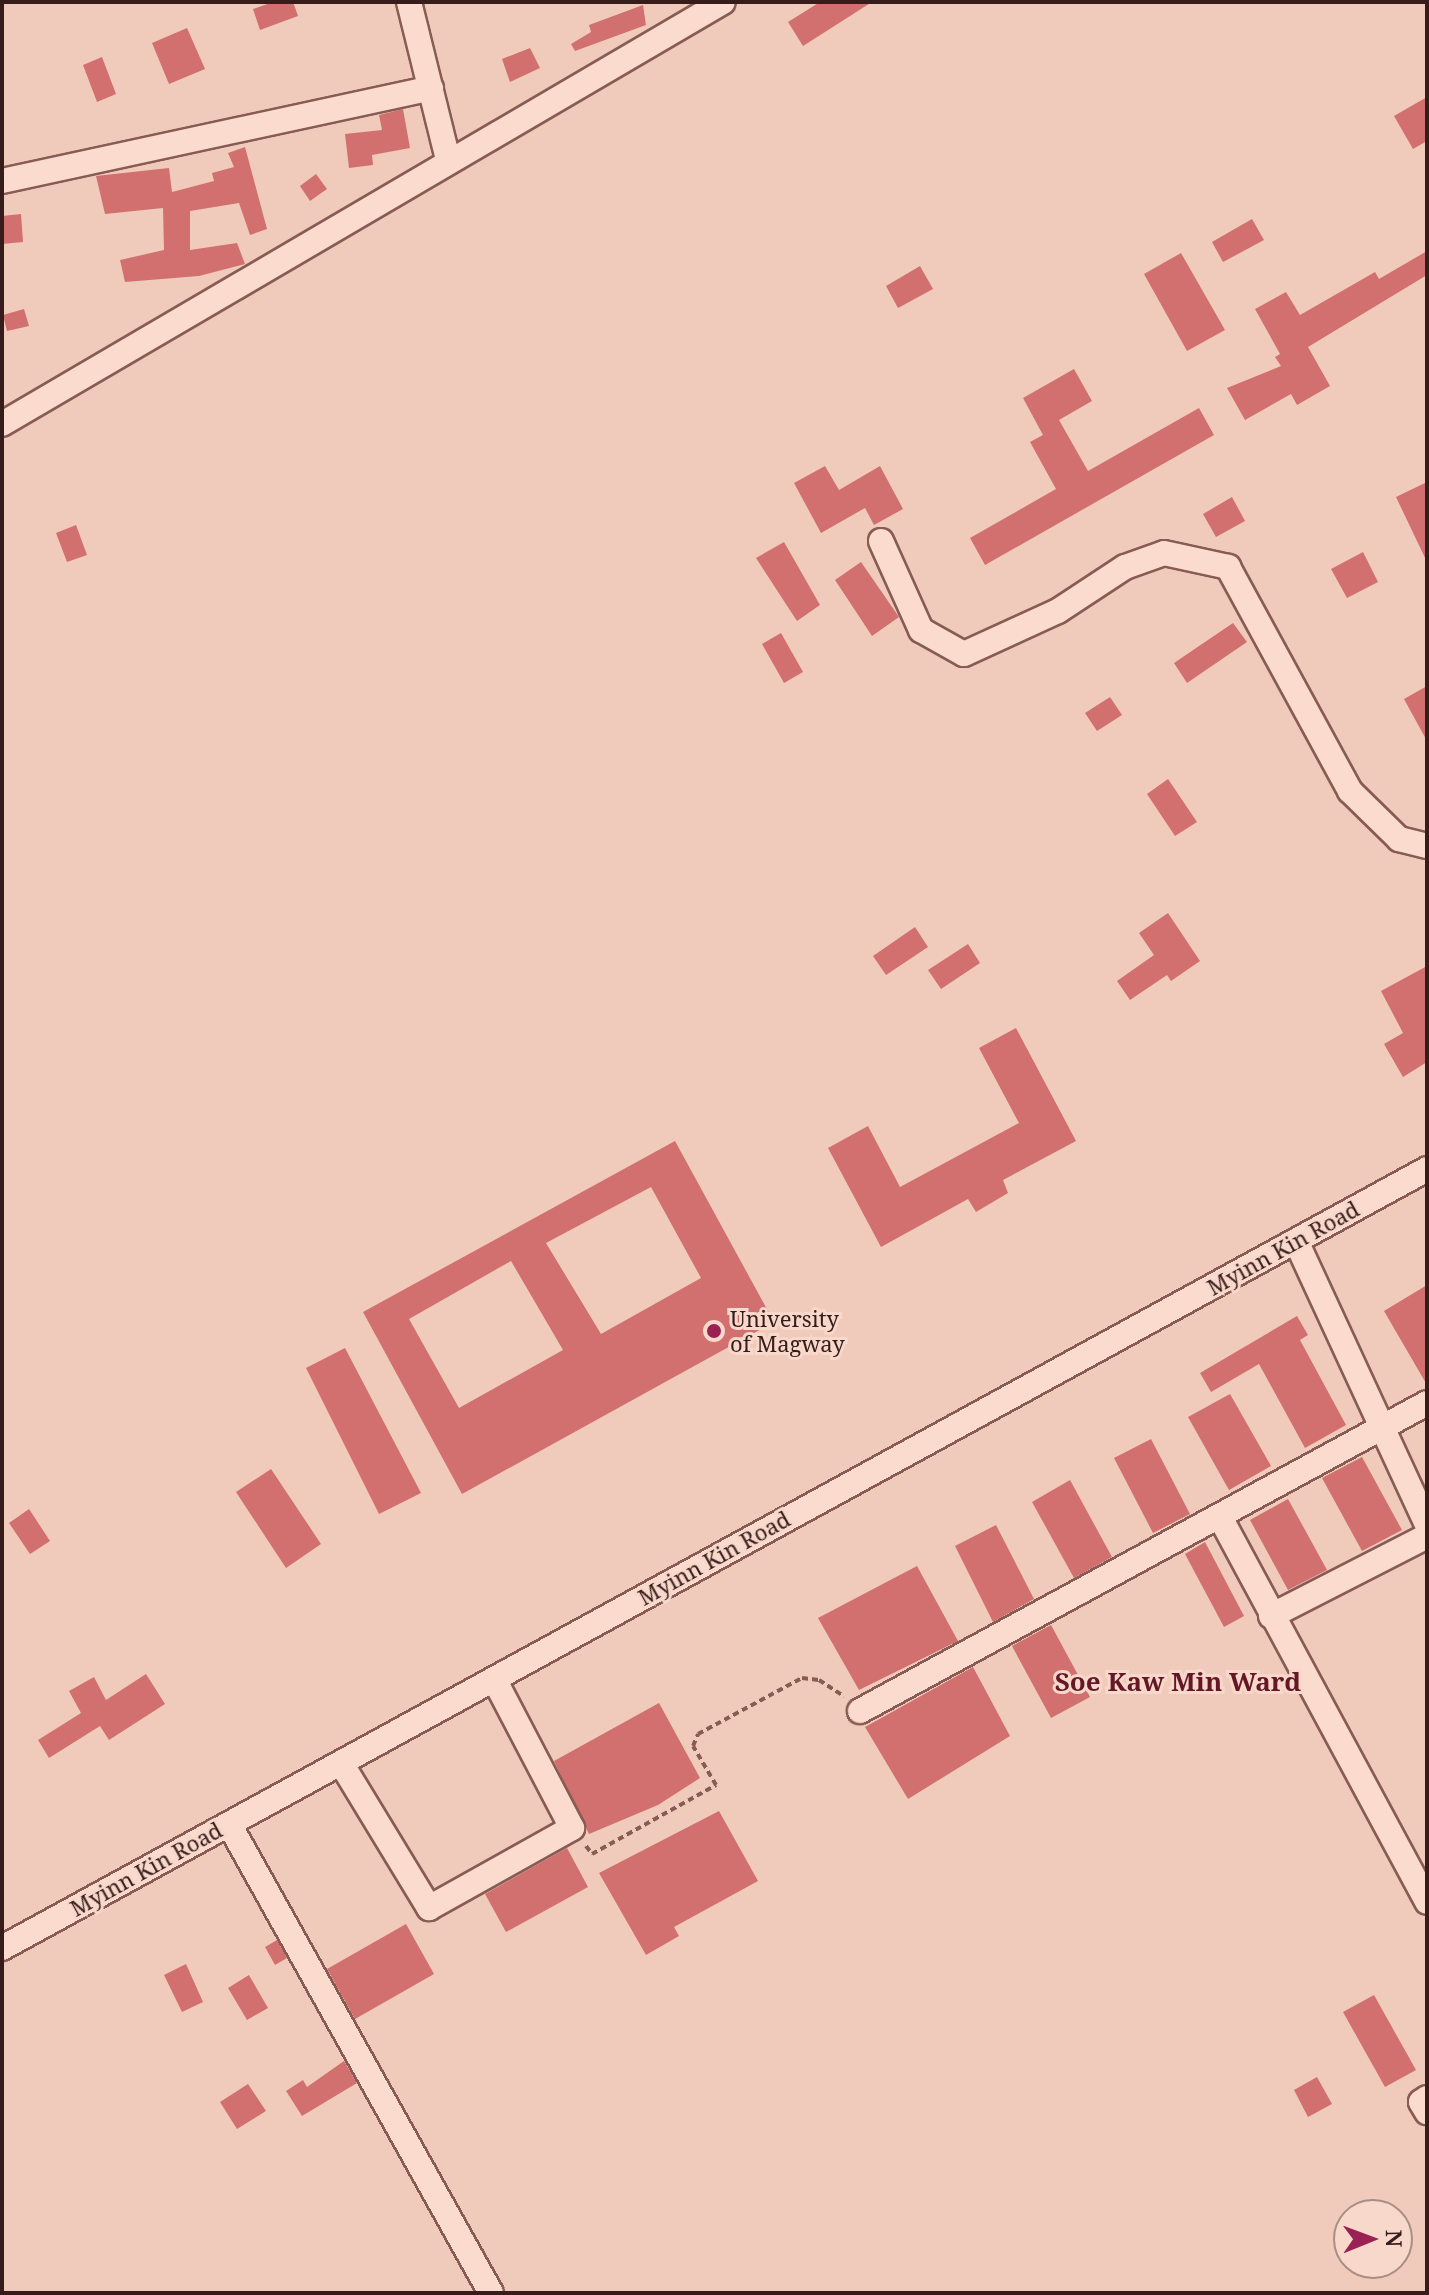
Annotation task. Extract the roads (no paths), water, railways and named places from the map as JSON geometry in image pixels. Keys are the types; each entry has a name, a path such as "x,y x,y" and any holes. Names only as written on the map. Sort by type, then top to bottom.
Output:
{"street":[{"path":"409,2 448,160"},
{"path":"2,424 448,160 723,2"},
{"path":"2,181 431,88"},
{"path":"881,541 921,630 964,654 1058,611 1125,567 1164,553 1228,567 1350,791 1399,839 1427,846"},
{"name":"Myinn Kin Road","path":"2,1948 1427,1169"},
{"path":"1296,1241 1427,1524"},
{"path":"860,1711 1427,1403"},
{"path":"1220,1517 1427,1902"},
{"path":"1271,1616 1427,1536"},
{"path":"341,1763 429,1908 572,1828 494,1679"},
{"path":"229,1824 491,2293"},
{"path":"1427,2098 1421,2102 1427,2112"}],"place":[{"name":"University of Magway","path":"714,1331"}],"district":[{"name":"Soe Kaw Min Ward","path":"1178,1682"}]}
